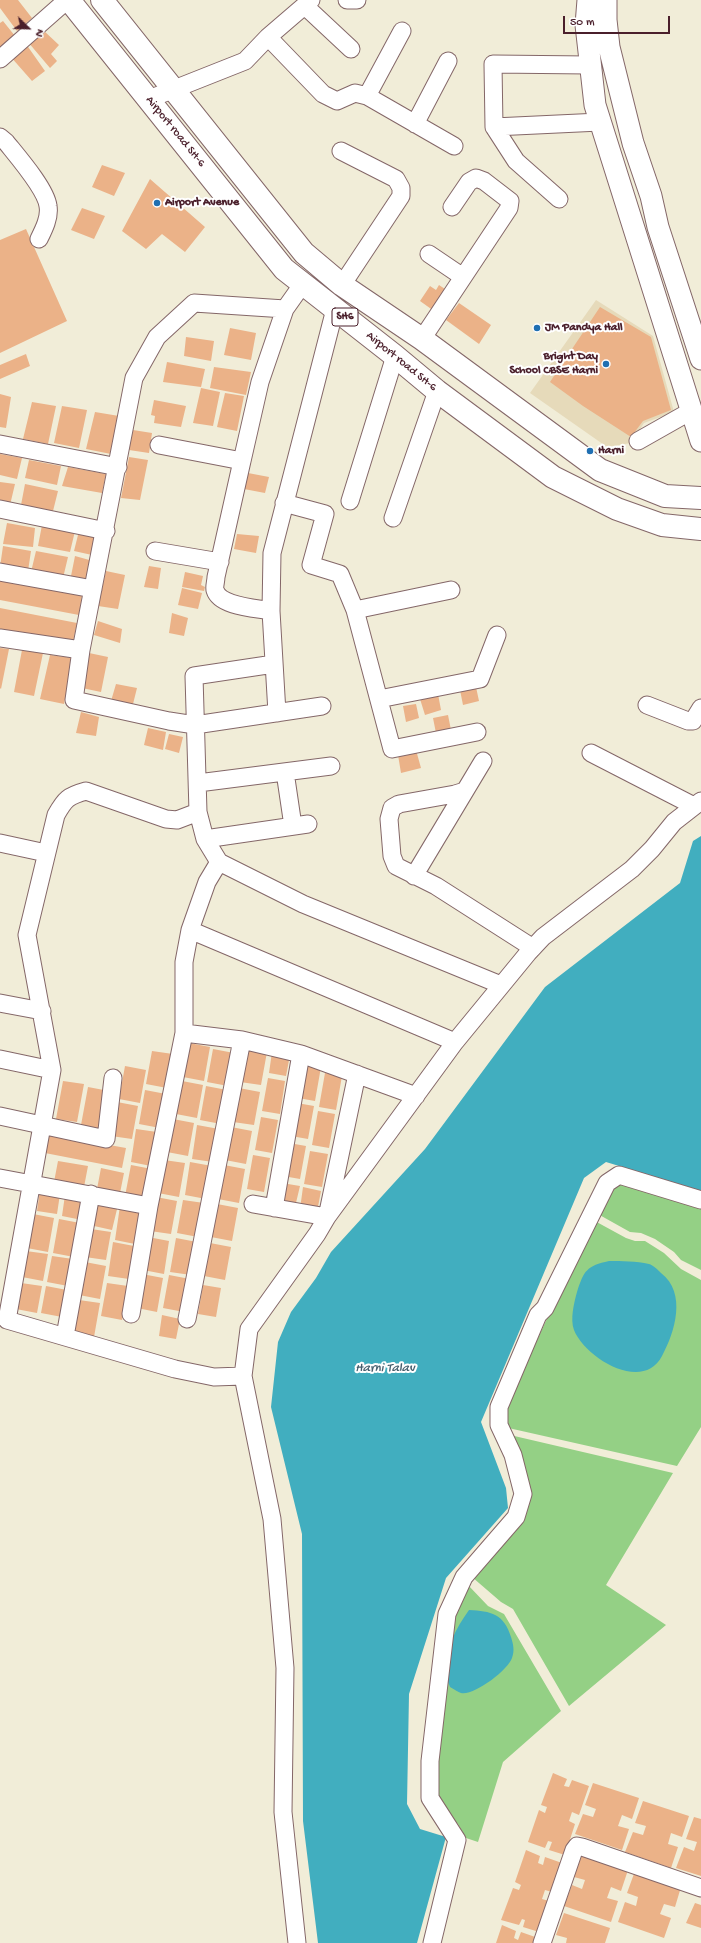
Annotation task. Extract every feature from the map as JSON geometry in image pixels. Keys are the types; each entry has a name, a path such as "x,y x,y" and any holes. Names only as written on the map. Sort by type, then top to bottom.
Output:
{"main road":[{"name":"Airport road SH-6","path":"68,0 84,18 284,269 302,285 396,356 436,391 553,477 617,509 662,525 701,529"},
{"path":"84,18 103,2"},
{"name":"SH6","path":"103,2 304,253 342,285 422,339 600,470 665,496 701,498"},
{"path":"553,477 573,451"}],"street":[{"path":"0,59 68,0"},
{"path":"347,0 357,0"},
{"path":"588,0 586,25 595,105 701,441"},
{"path":"606,0 606,20 609,47 632,143 651,196 658,227 701,359"},
{"path":"149,99 245,62 268,37 308,3 351,49"},
{"path":"367,96 402,31"},
{"path":"268,37 323,94 337,101 355,93 367,96 454,146"},
{"path":"415,124 448,61"},
{"path":"559,199 516,161 494,127 493,64 590,65"},
{"path":"494,127 600,122"},
{"path":"0,137 6,142 46,195 48,208 45,226 39,239"},
{"path":"341,151 396,179 401,192 401,196 342,285"},
{"path":"422,339 510,208 510,201 476,178 469,182 452,207"},
{"path":"429,254 463,277"},
{"path":"271,611 230,604 221,599 215,590 260,382 285,309 302,285"},
{"path":"285,309 194,303 157,337 134,378 106,531 81,650 74,700 169,721 195,725 322,706"},
{"path":"277,713 271,611 272,553 335,309"},
{"path":"350,501 396,356"},
{"path":"393,518 436,391"},
{"path":"638,441 691,411"},
{"path":"0,444 118,467"},
{"path":"159,445 242,461"},
{"path":"284,503 325,514 311,566 340,574 355,610 392,749 477,732"},
{"path":"0,509 106,531"},
{"path":"155,551 220,562"},
{"path":"0,572 94,589"},
{"path":"355,610 451,590"},
{"path":"379,699 455,690 480,680 497,635"},
{"path":"0,638 81,650"},
{"path":"274,664 194,676 198,812 205,839 219,862 303,904 501,985"},
{"path":"647,705 688,721 693,721 701,708"},
{"path":"297,1943 283,1812 285,1668 272,1519 243,1376 249,1329 317,1234 327,1217 455,1042 501,985 543,937 632,869 652,849 674,822 697,804 591,753"},
{"path":"414,876 484,761"},
{"path":"198,783 331,766"},
{"path":"205,839 301,825 285,772"},
{"path":"198,812 178,820 166,819 86,791 73,794 64,801 56,815 27,935 52,1070 7,1320 175,1369 214,1377 243,1376"},
{"path":"465,791 456,794 399,804 392,808 389,819 392,856 396,866 436,886 533,948"},
{"path":"0,843 46,853"},
{"path":"131,1314 149,1206 184,1033 184,962 190,930 207,882 219,862"},
{"path":"190,930 455,1042"},
{"path":"0,1003 42,1011"},
{"path":"184,1033 242,1040 301,1054 416,1096"},
{"path":"187,1319 242,1040"},
{"path":"274,1208 301,1054"},
{"path":"0,1059 52,1070"},
{"path":"327,1217 357,1074"},
{"path":"0,1116 106,1139 114,1078"},
{"path":"432,1943 457,1840 430,1798 430,1761 447,1614 464,1577 516,1517 523,1494 513,1455 499,1425 499,1407 538,1315 545,1308 606,1183 619,1175 701,1200"},
{"path":"0,1178 149,1206"},
{"path":"65,1336 91,1194"},
{"path":"253,1204 327,1217"},
{"path":"542,1943 574,1850 577,1846 701,1888"}],"shaded area":[{"name":"Bright Day School CBSE Harni","path":"596,300 653,336 674,412 644,423 631,443 607,447 530,393"}],"green space":[{"path":"617,1183 701,1208 701,1270 681,1260 674,1252 655,1239 641,1233 630,1232 596,1213"},
{"path":"593,1220 626,1238 635,1241 645,1241 664,1253 681,1269 701,1280 701,1427 677,1466 504,1427 503,1413"},
{"path":"510,1435 673,1473 606,1585 666,1625 569,1706 513,1609 501,1602 472,1577 522,1519"},
{"path":"468,1585 488,1606 504,1614 561,1711 503,1762 478,1842 466,1838 458,1824 434,1798 450,1616"}],"water":[{"name":"Harni Talav","path":"701,836 701,1191 606,1162 584,1178 481,1422 506,1488 508,1508 446,1578 409,1694 407,1804 420,1829 446,1837 417,1943 318,1943 303,1821 302,1534 271,1407 278,1342 291,1312 316,1278 331,1252 425,1149 545,987 680,883 693,841"},
{"path":"609,1261 634,1262 651,1265 669,1281 674,1291 676,1313 671,1336 667,1346 662,1356 653,1367 642,1371 629,1371 615,1367 602,1360 580,1341 574,1330 572,1321 573,1311 577,1292 584,1274 591,1267"},
{"path":"469,1610 484,1611 496,1615 505,1623 512,1642 513,1652 509,1663 498,1675 474,1690 467,1693 461,1693 450,1687 445,1674 445,1663 452,1639"}],"building":[{"path":"0,0 18,0 32,18 17,31 0,8"},
{"path":"3,21 15,36 0,49 0,23"},
{"path":"43,30 59,45 51,54 57,61 50,68 28,42"},
{"path":"26,44 45,71 32,81 10,56"},
{"path":"102,165 125,173 114,196 92,187"},
{"name":"Airport Avenue","path":"150,179 205,227 185,252 162,234 146,249 122,231"},
{"path":"82,208 105,216 94,239 71,230"},
{"path":"26,229 67,321 0,353 0,240"},
{"path":"439,285 448,291 434,311 420,301 430,286 436,290"},
{"path":"459,303 491,325 479,344 446,320"},
{"name":"Bright Day School CBSE Harni","path":"600,307 651,337 671,410 643,421 631,437 583,406 550,382"},
{"path":"230,328 256,333 251,360 224,355"},
{"path":"186,337 214,341 211,361 184,356"},
{"path":"26,354 30,366 0,379 0,365"},
{"path":"167,362 205,369 201,387 163,382"},
{"path":"214,367 251,372 246,395 210,388"},
{"path":"201,388 220,392 213,426 193,423"},
{"path":"225,393 244,396 237,431 217,427"},
{"path":"0,394 11,397 6,428 0,427"},
{"path":"154,400 186,406 181,427 154,423 155,416 151,415"},
{"path":"32,402 56,406 48,444 23,439"},
{"path":"62,406 87,410 79,448 54,443"},
{"path":"95,412 119,416 111,454 86,449"},
{"path":"133,430 152,433 149,453 129,450"},
{"path":"0,454 22,458 17,479 0,475"},
{"path":"129,457 148,460 140,500 121,498"},
{"path":"29,460 61,466 57,485 25,478"},
{"path":"68,467 106,474 102,493 62,486"},
{"path":"248,473 269,477 265,493 244,489"},
{"path":"0,482 15,484 10,505 0,503"},
{"path":"25,484 58,491 53,511 21,505"},
{"path":"7,523 35,528 33,547 3,544"},
{"path":"42,525 75,531 70,552 38,546"},
{"path":"79,531 96,536 92,555 74,551"},
{"path":"237,534 259,536 256,553 234,549"},
{"path":"3,546 31,551 28,571 0,567"},
{"path":"36,551 68,557 63,578 31,572"},
{"path":"75,556 93,561 89,580 71,576"},
{"path":"149,566 161,568 158,589 144,587"},
{"path":"106,571 125,575 118,609 98,606"},
{"path":"185,572 203,576 201,585 205,587 204,591 182,587"},
{"path":"0,579 82,596 79,615 0,600"},
{"path":"182,588 202,593 198,609 178,605"},
{"path":"0,608 77,623 73,642 0,629"},
{"path":"172,613 188,618 184,636 169,633"},
{"path":"98,621 122,629 120,643 94,635"},
{"path":"0,648 9,649 1,689 0,688"},
{"path":"22,650 43,653 34,696 14,692"},
{"path":"89,653 108,657 101,692 82,688"},
{"path":"50,655 73,658 64,704 40,699"},
{"path":"116,684 137,688 133,704 111,701"},
{"path":"476,687 479,701 463,705 460,690"},
{"path":"438,694 441,710 425,715 420,699"},
{"path":"416,704 419,718 406,722 403,706"},
{"path":"81,712 99,717 96,736 76,733"},
{"path":"448,715 451,730 436,733 433,718"},
{"path":"148,728 166,732 163,750 144,745"},
{"path":"169,734 183,737 179,753 165,749"},
{"path":"416,750 421,768 401,773 398,755"},
{"path":"189,1043 210,1047 204,1081 183,1077"},
{"path":"246,1048 267,1052 261,1085 240,1082"},
{"path":"213,1049 234,1053 228,1086 207,1082"},
{"path":"152,1051 173,1054 167,1088 146,1084"},
{"path":"272,1052 290,1055 286,1076 269,1073"},
{"path":"304,1064 321,1067 315,1101 298,1098"},
{"path":"125,1066 146,1070 140,1103 119,1099"},
{"path":"325,1073 342,1076 336,1110 319,1107"},
{"path":"268,1078 285,1081 280,1114 262,1111"},
{"path":"63,1081 84,1084 77,1122 56,1119"},
{"path":"182,1081 203,1085 197,1118 176,1114"},
{"path":"206,1086 227,1090 221,1124 200,1120"},
{"path":"88,1087 109,1091 102,1129 81,1125"},
{"path":"239,1088 260,1092 254,1125 233,1122"},
{"path":"145,1090 166,1094 160,1128 139,1124"},
{"path":"117,1102 138,1106 132,1139 111,1136"},
{"path":"297,1103 314,1106 308,1139 291,1136"},
{"path":"318,1111 335,1114 329,1148 312,1145"},
{"path":"261,1117 278,1120 272,1153 255,1150"},
{"path":"173,1119 194,1123 188,1156 167,1152"},
{"path":"197,1125 219,1129 213,1162 192,1159"},
{"path":"231,1127 252,1131 246,1164 225,1160"},
{"path":"136,1129 157,1132 151,1166 131,1162"},
{"path":"48,1134 126,1148 122,1168 45,1153"},
{"path":"289,1143 306,1146 300,1179 283,1176"},
{"path":"310,1151 328,1154 322,1187 304,1184"},
{"path":"253,1155 270,1158 264,1192 247,1189"},
{"path":"164,1160 185,1163 179,1197 158,1193"},
{"path":"58,1161 88,1166 84,1187 54,1182"},
{"path":"190,1162 212,1166 206,1199 185,1195"},
{"path":"131,1165 152,1169 145,1200 125,1196"},
{"path":"224,1165 245,1169 239,1203 218,1199"},
{"path":"101,1168 124,1173 120,1193 97,1189"},
{"path":"282,1183 300,1186 295,1207 278,1204"},
{"path":"303,1187 321,1191 317,1212 300,1209"},
{"path":"40,1190 60,1194 57,1214 37,1211"},
{"path":"65,1195 85,1199 82,1220 62,1216"},
{"path":"156,1197 177,1201 171,1234 150,1231"},
{"path":"183,1200 204,1203 198,1237 177,1233"},
{"path":"98,1202 118,1205 112,1230 94,1226"},
{"path":"217,1204 238,1208 232,1241 211,1237"},
{"path":"120,1206 141,1210 135,1244 115,1240"},
{"path":"33,1214 54,1218 48,1252 27,1248"},
{"path":"59,1219 80,1223 74,1257 53,1253"},
{"path":"91,1229 111,1232 106,1260 85,1257"},
{"path":"148,1237 169,1241 164,1274 143,1270"},
{"path":"176,1238 197,1242 191,1275 170,1272"},
{"path":"113,1242 134,1246 129,1279 108,1276"},
{"path":"210,1243 231,1247 225,1280 204,1276"},
{"path":"26,1251 48,1254 43,1281 22,1277"},
{"path":"52,1256 73,1259 68,1286 47,1282"},
{"path":"85,1262 106,1266 100,1299 79,1295"},
{"path":"142,1274 163,1278 157,1312 137,1308"},
{"path":"169,1275 190,1279 184,1312 163,1308"},
{"path":"21,1283 42,1286 37,1313 16,1309"},
{"path":"107,1283 128,1286 122,1320 101,1316"},
{"path":"203,1285 221,1288 216,1317 198,1314"},
{"path":"46,1286 67,1290 62,1317 41,1313"},
{"path":"79,1300 100,1303 94,1337 73,1333"},
{"path":"162,1315 180,1319 176,1339 159,1336"},
{"path":"553,1773 567,1779 564,1786 569,1787 572,1780 589,1786 579,1815 572,1812 569,1821 575,1824 565,1855 549,1850 552,1842 548,1841 545,1848 528,1842 539,1810 545,1813 547,1807 541,1805"},
{"path":"593,1783 639,1798 632,1819 622,1815 618,1826 629,1829 622,1850 575,1834 583,1814 593,1817 596,1809 585,1805"},
{"path":"643,1801 689,1816 682,1837 671,1833 668,1844 678,1847 671,1868 625,1852 633,1832 643,1835 646,1826 635,1823"},
{"path":"694,1817 701,1819 701,1876 676,1868 684,1847 694,1851 697,1842 686,1839"},
{"path":"526,1850 540,1856 538,1863 543,1865 545,1857 562,1863 552,1892 545,1890 542,1899 549,1901 539,1932 523,1927 525,1920 522,1919 519,1925 501,1920 513,1888 519,1890 521,1885 515,1882"},
{"path":"582,1855 628,1870 621,1891 611,1887 607,1898 618,1901 611,1922 564,1906 572,1885 582,1889 585,1880 574,1877"},
{"path":"635,1871 681,1887 675,1907 664,1904 660,1914 671,1918 664,1938 618,1922 625,1902 636,1906 638,1897 627,1893"},
{"path":"695,1903 701,1905 701,1928 686,1923"},
{"path":"564,1913 610,1928 605,1943 566,1943 567,1938 556,1935"},
{"path":"502,1925 516,1931 514,1938 518,1940 521,1932 538,1938 537,1943 496,1943"}],"place":[{"name":"Airport Avenue","path":"157,203"},
{"name":"JM Pandya Hall","path":"537,328"},
{"name":"Bright Day School CBSE Harni","path":"606,364"},
{"name":"Harni","path":"590,451"}]}
